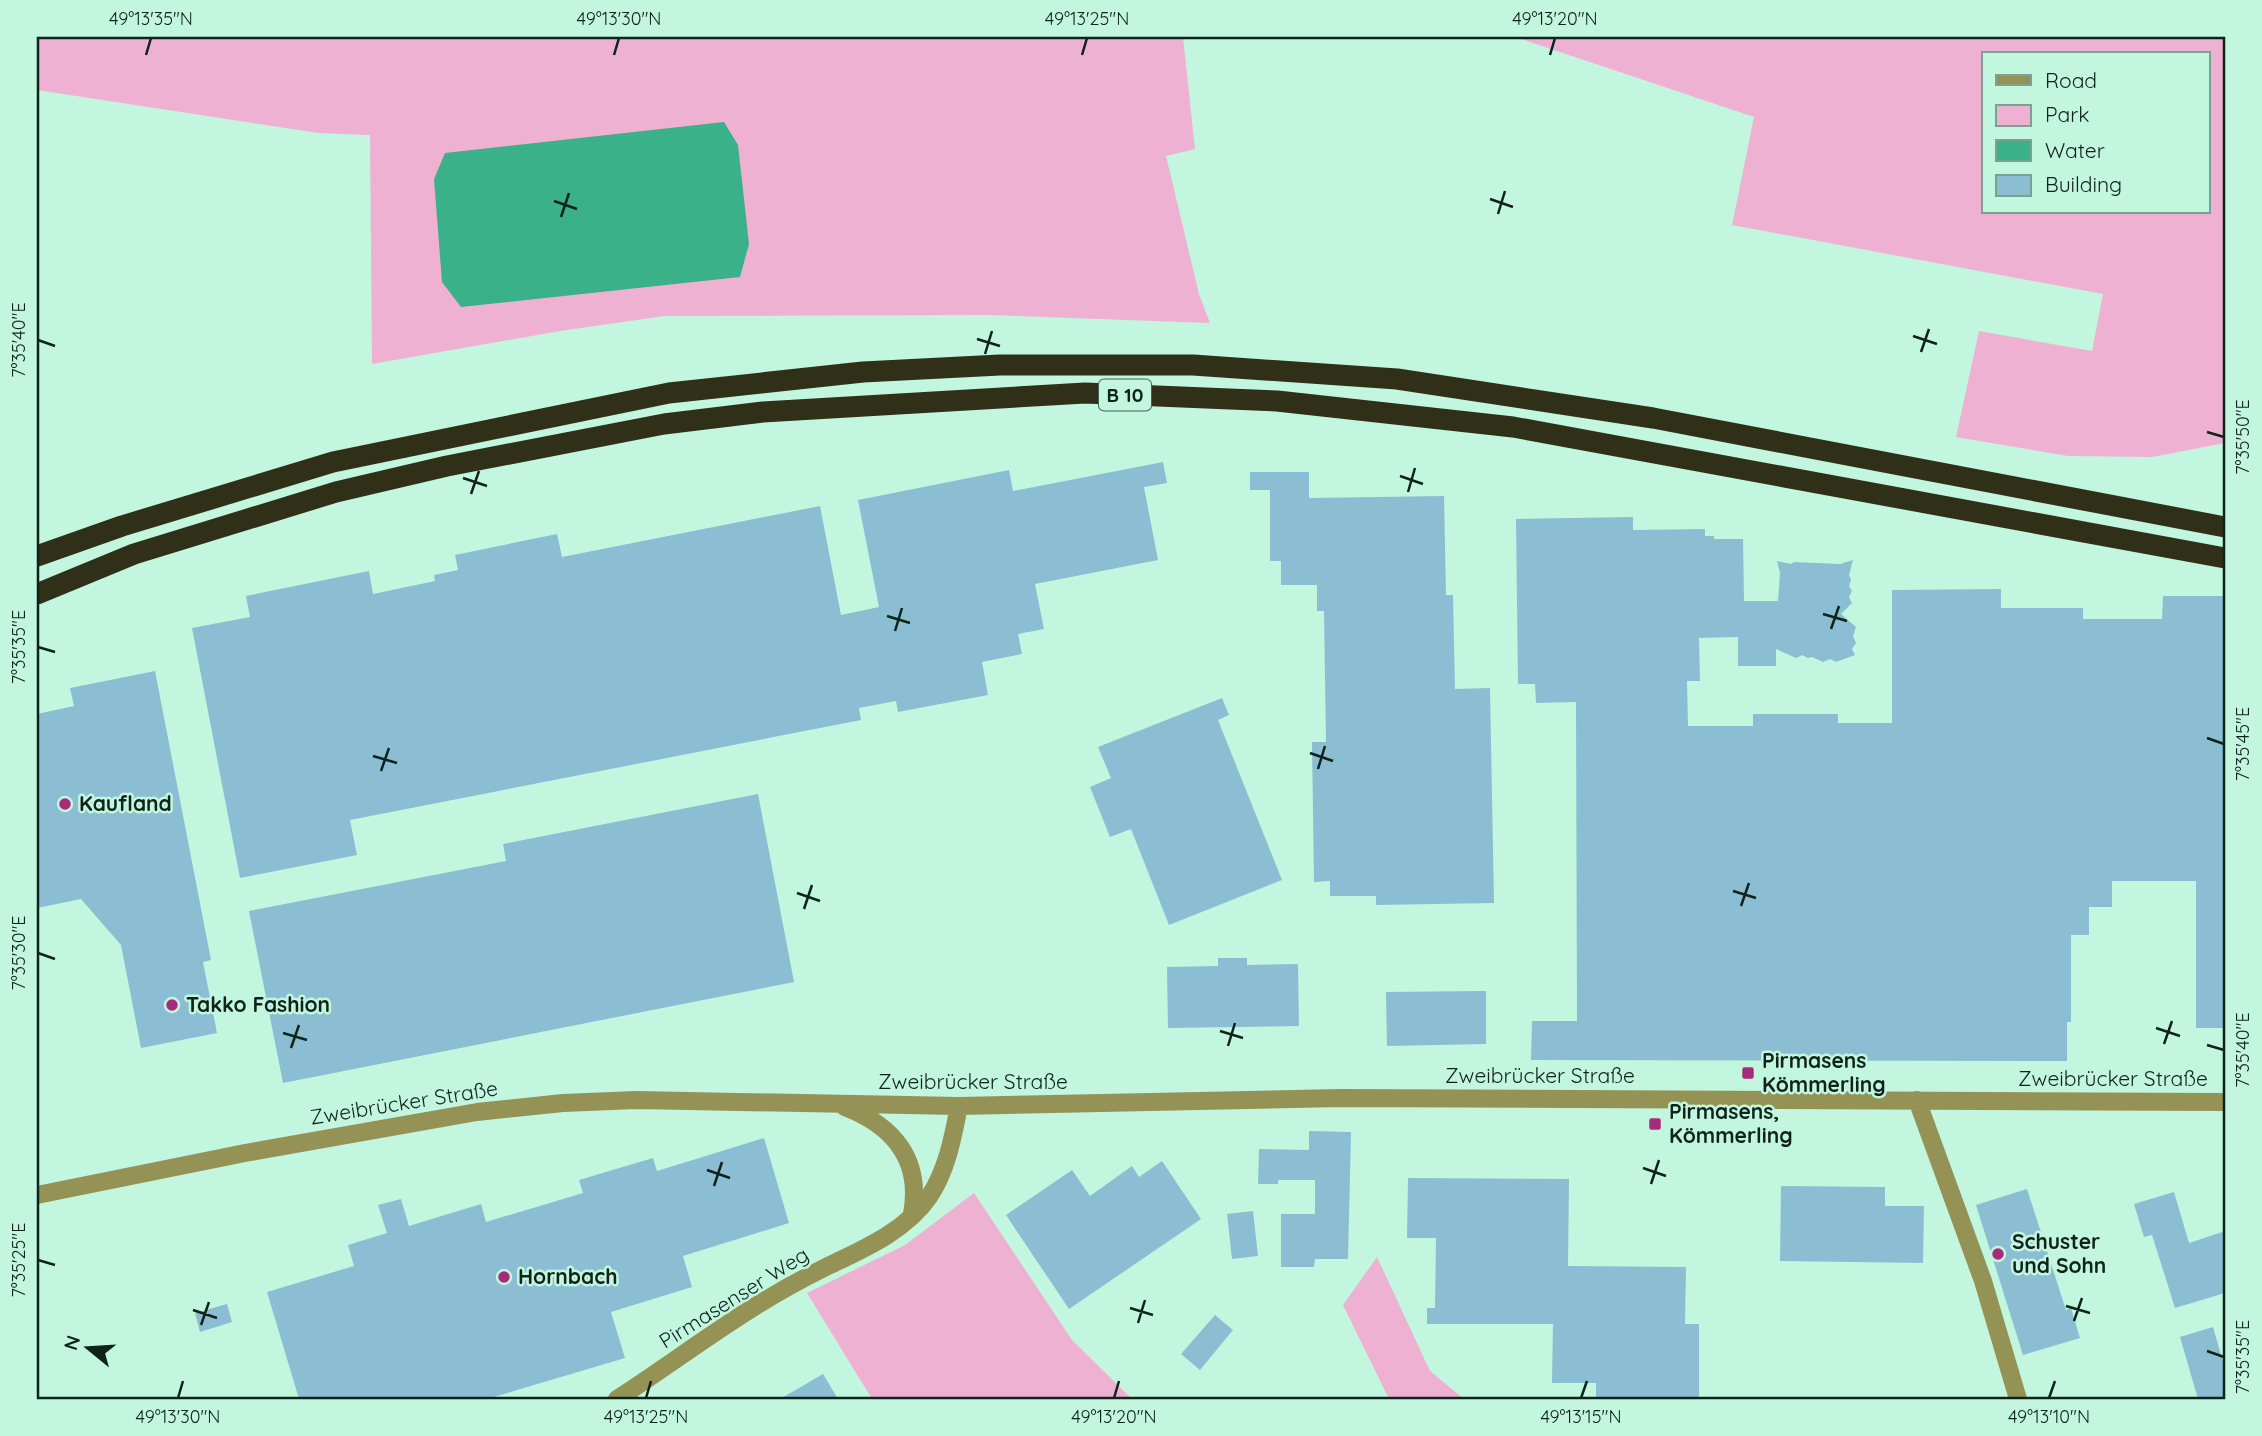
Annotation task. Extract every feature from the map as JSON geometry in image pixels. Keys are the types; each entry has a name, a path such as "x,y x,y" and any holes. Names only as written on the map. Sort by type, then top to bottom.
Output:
{"highway":[{"name":"B 10","path":"37,556 122,526 333,462 669,393 863,372 1000,365 1193,365 1397,379 1653,418 2225,527"},
{"name":"B 10","path":"37,594 134,554 336,492 447,466 664,424 763,412 1086,393 1277,401 1513,427 2225,558"}],"street":[{"name":"Zweibrücker Straße","path":"37,1195 258,1150 477,1112 636,1100 959,1106 1340,1098 2225,1102"},
{"path":"1917,1100 1983,1281 2018,1399"},
{"path":"838,1105 858,1112 874,1122 897,1142 913,1176 916,1194 911,1216"},
{"name":"Pirmasenser Weg","path":"617,1399 758,1305 891,1233 911,1216 929,1197 942,1172 959,1106"}],"green space":[{"path":"37,37 1183,37 1195,149 1166,156 1199,294 1210,323 990,315 665,316 560,331 372,364 370,135 318,133 37,90"},
{"path":"1515,37 2225,37 2225,443 2152,457 2068,456 1956,437 1979,331 2092,351 2103,294 1732,225 1754,117"},
{"path":"974,1193 1072,1340 1132,1399 872,1399 807,1293 905,1245"},
{"path":"1377,1257 1430,1371 1464,1399 1389,1399 1343,1305"}],"water":[{"path":"724,122 738,145 749,244 740,277 461,307 442,282 434,179 445,153"}],"building":[{"path":"1163,462 1167,483 1144,487 1158,560 1035,584 1044,629 1018,634 1022,654 982,662 988,695 898,712 896,701 859,708 861,720 350,820 357,855 240,878 192,628 250,617 246,596 369,571 373,594 435,581 434,575 458,570 455,555 557,534 562,557 820,506 841,615 879,607 858,500 1009,470 1013,491"},
{"path":"1250,472 1309,472 1309,498 1444,496 1446,595 1453,595 1455,689 1490,688 1494,903 1376,905 1376,896 1330,896 1330,881 1314,882 1312,742 1326,742 1324,611 1317,611 1317,585 1281,585 1281,561 1270,561 1270,490 1250,490"},
{"path":"1633,517 1633,530 1705,529 1705,536 1714,536 1714,539 1743,539 1744,601 1778,601 1780,573 1777,561 1791,564 1840,564 1853,560 1849,575 1852,591 1849,597 1852,603 1841,614 1856,627 1853,636 1856,643 1852,649 1855,655 1836,662 1830,659 1823,662 1802,655 1796,658 1776,649 1776,666 1738,666 1738,637 1699,638 1700,681 1687,681 1688,726 1753,726 1753,714 1838,714 1838,723 1892,723 1892,590 2001,589 2001,608 2083,608 2083,619 2162,619 2163,596 2225,596 2225,1028 2196,1028 2196,881 2112,881 2112,907 2089,907 2089,935 2071,935 2071,1022 2067,1022 2067,1061 1531,1060 1532,1021 1577,1021 1576,702 1536,703 1535,684 1518,684 1516,519"},
{"path":"155,671 211,960 203,962 217,1033 141,1048 121,945 81,899 37,908 37,714 74,706 70,688"},
{"path":"1222,698 1229,715 1218,720 1282,880 1169,925 1131,829 1110,837 1090,787 1111,778 1098,747"},
{"path":"758,794 794,982 283,1083 249,911 506,861 503,844"},
{"path":"1218,958 1247,958 1247,965 1298,964 1299,1026 1168,1028 1167,967 1218,966"},
{"path":"1486,991 1486,1044 1387,1046 1386,992"},
{"path":"1309,1131 1351,1132 1348,1259 1315,1259 1314,1267 1281,1267 1281,1214 1315,1214 1315,1180 1278,1180 1278,1184 1258,1184 1259,1149 1309,1150"},
{"name":"Hornbach","path":"764,1138 789,1223 683,1256 692,1287 611,1312 625,1358 487,1399 299,1399 267,1292 354,1266 348,1245 387,1233 378,1205 401,1199 409,1226 481,1204 486,1222 583,1193 579,1180 653,1158 657,1171"},
{"path":"1162,1161 1201,1219 1069,1309 1006,1215 1072,1170 1090,1196 1132,1166 1139,1177"},
{"path":"1408,1178 1569,1179 1568,1266 1686,1267 1685,1324 1699,1324 1699,1399 1596,1399 1596,1383 1552,1383 1553,1324 1427,1324 1427,1308 1435,1308 1436,1238 1407,1238"},
{"path":"1781,1186 1885,1187 1885,1206 1924,1206 1923,1263 1780,1261"},
{"path":"2027,1189 2066,1310 2071,1308 2080,1338 2023,1355 1976,1205"},
{"path":"2174,1192 2189,1243 2225,1231 2225,1293 2175,1308 2152,1235 2144,1237 2134,1204"},
{"path":"1253,1211 1258,1256 1232,1259 1227,1214"},
{"path":"227,1304 232,1322 200,1332 195,1313"},
{"path":"1215,1315 1233,1330 1200,1370 1181,1354"},
{"path":"2213,1327 2225,1369 2225,1399 2198,1399 2180,1337"},
{"path":"823,1374 838,1399 780,1399"}],"place":[{"name":"Kaufland","path":"65,804"},
{"name":"Takko Fashion","path":"172,1005"},
{"name":"Pirmasens Kömmerling","path":"1748,1073"},
{"name":"Pirmasens, Kömmerling","path":"1655,1124"},
{"name":"Schuster und Sohn","path":"1998,1254"},
{"name":"Hornbach","path":"504,1277"}]}
